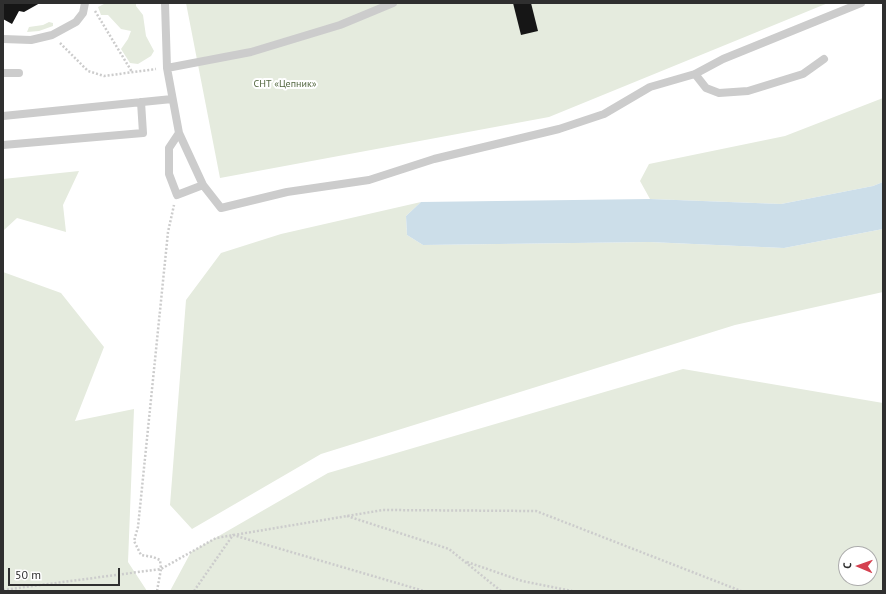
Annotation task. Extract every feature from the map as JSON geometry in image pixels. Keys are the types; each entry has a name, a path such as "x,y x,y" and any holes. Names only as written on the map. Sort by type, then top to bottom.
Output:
{"lane":[{"path":"165,3 167,68 178,133 203,185 221,208 287,192 368,180 434,159 559,129 604,114 650,87 695,74 722,59 861,3"},
{"path":"167,68 251,52 340,25 393,3"},
{"path":"3,39 31,40 52,35 76,22 88,5"},
{"path":"695,74 706,88 719,93 748,91 802,74 824,59"},
{"path":"3,73 19,73"},
{"path":"3,116 172,99"},
{"path":"3,145 143,133 141,102"},
{"path":"178,133 169,148 169,174 177,195 203,185"}],"path":[{"path":"88,5 95,10 132,72"},
{"path":"52,35 88,71 104,76 167,68"},
{"path":"157,591 161,569 160,560 141,555 134,541 138,527 168,232 177,195"},
{"path":"3,590 161,569 216,538 383,510 536,511 741,591"},
{"path":"347,516 449,549 501,591"},
{"path":"194,591 232,535"},
{"path":"232,535 424,591"},
{"path":"464,562 522,581 572,591"}],"green space":[{"path":"106,3 136,3 136,6 143,15 146,36 154,51 151,56 138,64 130,63 121,49 128,39 131,31 121,29 108,15 101,15 98,7"},
{"name":"СНТ «Цепник»","path":"186,3 828,3 549,117 220,178"},
{"path":"49,22 53,23 53,26 39,31 27,32 29,27 43,25"},
{"path":"883,98 883,182 873,186 781,204 650,199 640,181 649,164 785,136"},
{"path":"79,171 63,205 66,232 17,218 3,231 3,179"},
{"path":"421,202 406,216 407,235 423,245 649,242 784,248 883,229 883,292 735,325 321,454 192,529 170,505 186,300 221,253 281,234"},
{"path":"3,272 61,293 104,347 75,421 134,409 128,562 147,591 3,591"},
{"path":"683,369 883,403 883,591 170,591 191,552 328,473"}],"water":[{"path":"883,182 883,229 784,248 649,242 423,245 407,235 406,216 421,202 650,199 781,204 873,186"}],"building":[{"path":"3,3 40,3 24,12 19,11 12,24 3,19"},
{"path":"513,3 531,3 538,31 521,35"}]}
